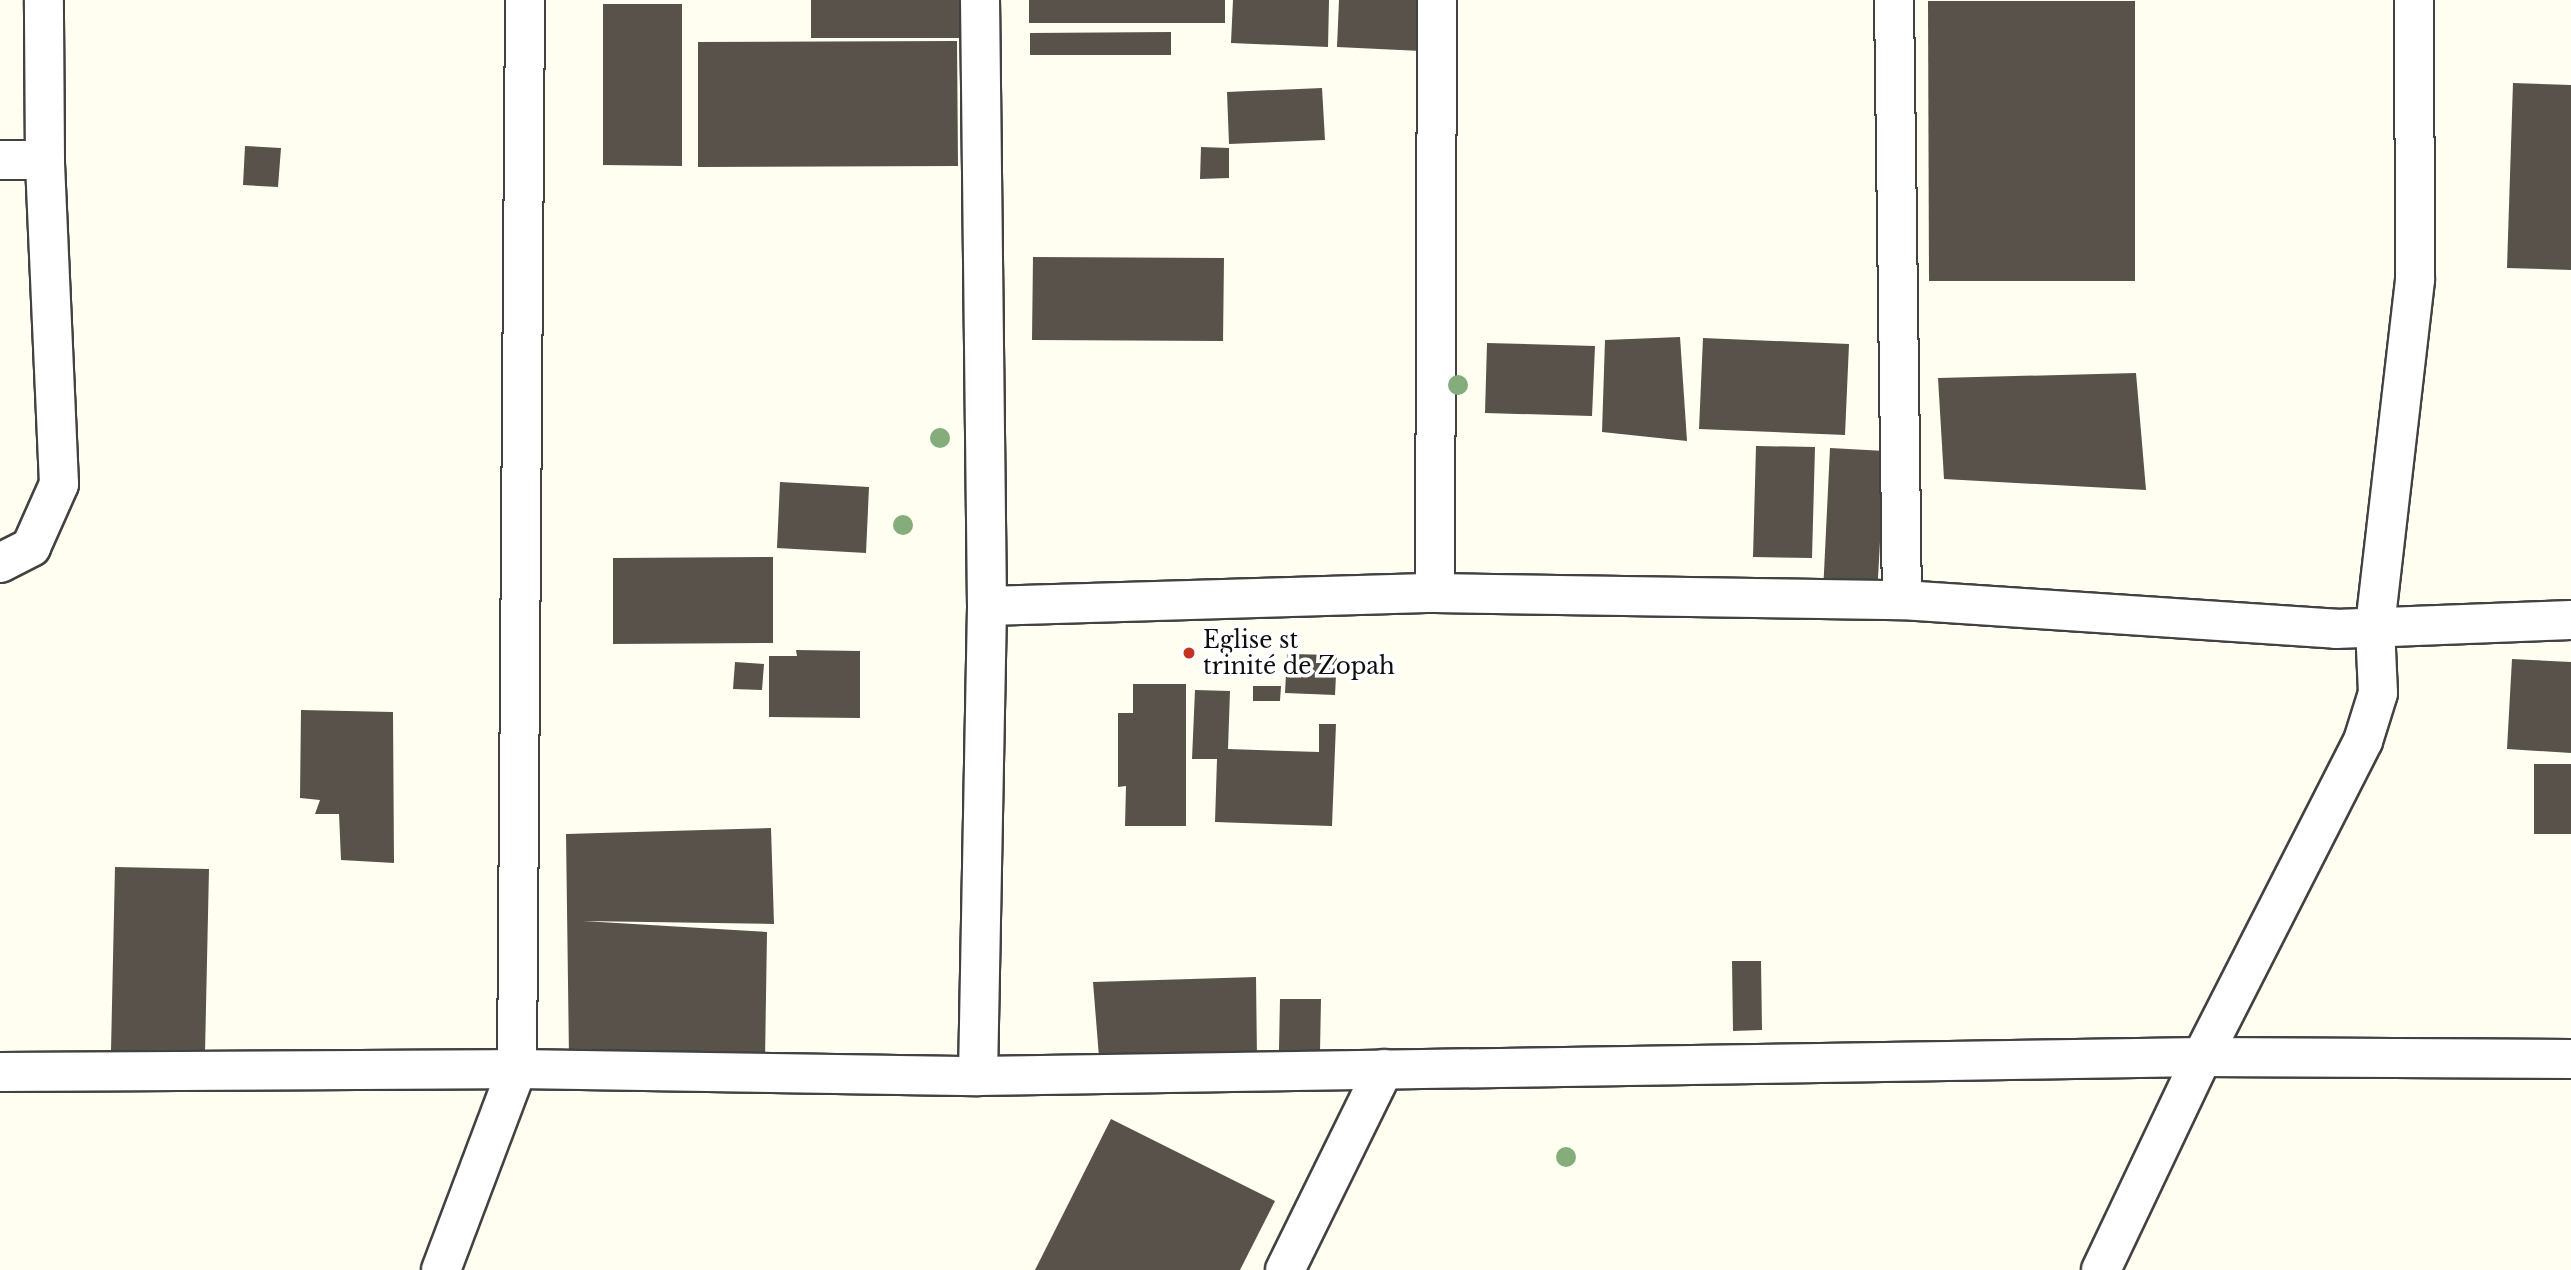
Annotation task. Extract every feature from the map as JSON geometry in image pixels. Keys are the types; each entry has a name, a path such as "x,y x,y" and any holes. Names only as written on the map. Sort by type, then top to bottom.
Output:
{"street":[{"path":"0,563 31,547 59,484 45,160 44,0"},
{"path":"441,1270 517,1069 525,0"},
{"path":"978,1076 987,606 980,0"},
{"path":"1435,593 1437,0"},
{"path":"1894,0 1902,600"},
{"path":"2101,1270 2202,1057 2363,741 2378,693 2375,626 2415,280 2413,0"},
{"path":"0,160 45,160"},
{"path":"987,606 1435,593 1902,600 2336,629 2571,620"},
{"path":"0,1072 517,1069 978,1076 2202,1057 2571,1059"},
{"path":"1285,1270 1384,1069"}],"building":[{"path":"811,0 961,0 961,38 811,38"},
{"path":"1029,0 1225,0 1225,23 1029,23"},
{"path":"1233,0 1329,0 1328,47 1231,43"},
{"path":"1339,0 1423,0 1421,51 1337,47"},
{"path":"1928,1 2135,1 2135,281 1929,281"},
{"path":"603,4 682,4 682,166 603,165"},
{"path":"1171,32 1171,55 1030,55 1030,33"},
{"path":"957,41 958,166 698,167 698,42"},
{"path":"2513,83 2571,85 2571,270 2507,268"},
{"path":"1322,88 1325,140 1229,144 1227,92"},
{"path":"245,146 281,148 278,187 243,185"},
{"path":"1201,147 1229,148 1229,178 1200,179"},
{"path":"1033,257 1224,258 1223,341 1032,340"},
{"path":"1680,337 1687,441 1602,432 1605,340"},
{"path":"1703,338 1849,344 1845,435 1699,429"},
{"path":"1487,343 1595,346 1592,416 1485,413"},
{"path":"2136,373 2146,490 1944,479 1938,378"},
{"path":"1756,446 1815,447 1812,558 1753,557"},
{"path":"1830,448 1885,451 1877,596 1823,593"},
{"path":"780,482 869,487 866,553 777,548"},
{"path":"773,557 773,643 613,644 613,558"},
{"path":"796,650 860,651 860,718 769,717 769,656 797,656"},
{"path":"1287,654 1337,655 1335,695 1285,693"},
{"path":"2512,659 2571,662 2571,753 2507,749"},
{"path":"735,662 764,664 762,690 733,689"},
{"path":"1133,684 1186,684 1186,826 1125,826 1126,786 1118,787 1118,713 1133,713"},
{"path":"1253,686 1281,686 1280,701 1253,701"},
{"path":"1195,690 1230,691 1228,749 1319,752 1319,724 1336,724 1332,826 1215,822 1217,759 1192,759"},
{"path":"301,710 393,712 394,863 341,860 339,814 315,814 320,800 300,798"},
{"path":"2534,764 2571,764 2571,834 2534,834"},
{"path":"771,828 774,924 583,921 767,932 765,1060 569,1057 566,834"},
{"path":"115,867 209,869 205,1053 111,1051"},
{"path":"1732,961 1761,961 1762,1030 1733,1031"},
{"path":"1256,977 1257,1060 1099,1057 1093,982"},
{"path":"1280,999 1321,999 1320,1051 1279,1050"},
{"path":"1111,1119 1275,1201 1240,1270 1035,1270"}],"place":[{"name":"Eglise st trinité de Zopah","path":"1189,653"}]}
